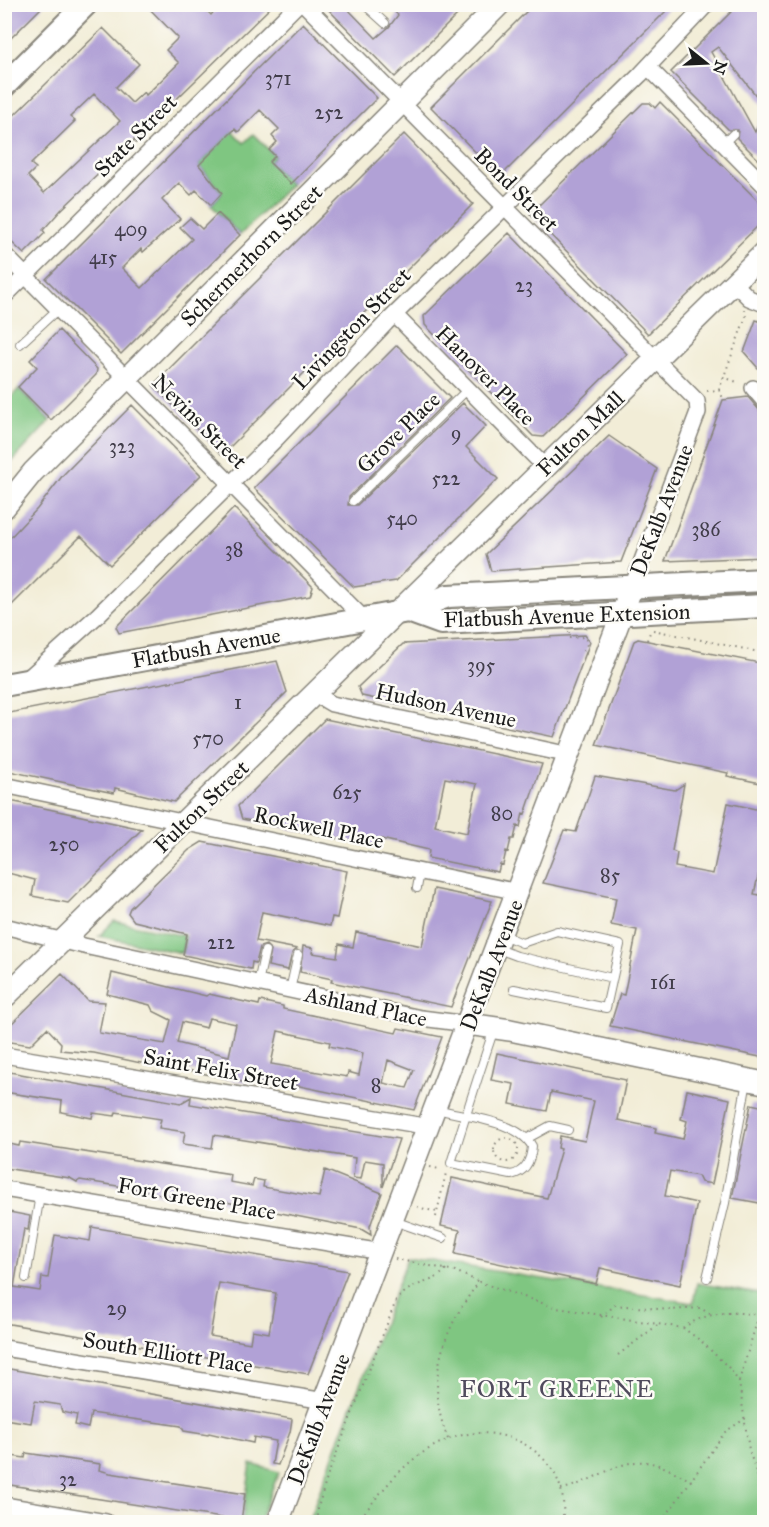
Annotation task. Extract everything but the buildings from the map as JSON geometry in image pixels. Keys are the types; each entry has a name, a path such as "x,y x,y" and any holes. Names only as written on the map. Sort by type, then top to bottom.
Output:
{"main road":[{"path":"4,86 86,4"},
{"name":"Schermerhorn Street","path":"4,508 33,472 500,4"},
{"name":"Fulton Mall","path":"402,612 545,467 765,253"},
{"name":"Flatbush Avenue Extension","path":"402,612 448,596 765,580"},
{"name":"DeKalb Avenue","path":"278,1522 325,1401 389,1256 394,1221 632,587"},
{"name":"Flatbush Avenue Extension","path":"402,612 441,623 765,606"},
{"name":"Flatbush Avenue","path":"15,683 402,612"},
{"name":"Fulton Street","path":"4,998 402,612"},
{"name":"Ashland Place","path":"468,1024 495,1027 756,1081"}],"street":[{"name":"State Street","path":"4,297 298,4"},
{"name":"Bond Street","path":"304,4 699,405"},
{"name":"Livingston Street","path":"15,683 98,615 394,315 648,66 707,4"},
{"path":"648,66 728,139 765,185"},
{"name":"Nevins Street","path":"4,254 364,619"},
{"path":"734,283 749,298 765,304"},
{"name":"Hanover Place","path":"394,315 545,467"},
{"path":"753,388 765,401"},
{"name":"DeKalb Avenue","path":"632,587 699,405"},
{"name":"Hudson Avenue","path":"315,694 332,704 570,755"},
{"name":"Rockwell Place","path":"4,785 518,892"},
{"name":"Ashland Place","path":"4,926 421,1018 468,1024"},
{"name":"Saint Felix Street","path":"4,1055 433,1118"},
{"name":"Fort Greene Place","path":"4,1189 389,1256"},
{"name":"South Elliott Place","path":"4,1348 325,1401"},
{"path":"4,1506 106,1522"}],"lane":[{"path":"364,4 385,23"},
{"path":"20,344 58,309"},
{"name":"Grove Place","path":"353,501 468,389"},
{"path":"417,888 420,872"},
{"path":"499,941 522,943 557,931 620,945 606,1008 514,989"},
{"path":"499,941 517,956 612,978"},
{"path":"258,983 265,951"},
{"path":"290,990 298,955"},
{"path":"433,1118 466,1116 508,1127 528,1138 532,1146 532,1154 526,1167 520,1173 511,1175 451,1163 466,1116 495,1027"},
{"path":"707,1278 756,1081"},
{"path":"528,1138 550,1126 568,1130"},
{"path":"26,1278 40,1195"},
{"path":"394,1221 443,1238"}],"path":[{"path":"723,398 719,390 746,316 743,307"},
{"path":"723,377 753,388"},
{"path":"699,405 704,392 719,390"},
{"path":"645,629 765,653"},
{"path":"647,640 651,630"},
{"path":"569,638 584,637 588,642 583,653 590,655"},
{"path":"510,1137 518,1145 517,1153 508,1163 497,1159 494,1152 500,1140 510,1137"},
{"path":"430,1167 439,1169"},
{"path":"436,1216 447,1171"},
{"path":"415,1206 437,1212"},
{"path":"389,1256 446,1269 532,1302 601,1317 683,1328 715,1352 739,1382"},
{"path":"318,1522 318,1507 328,1475 396,1301 414,1284 439,1278 446,1269"},
{"path":"448,1439 436,1396 438,1358 449,1327 479,1282"},
{"path":"601,1317 615,1305 670,1310 700,1308 710,1314"},
{"path":"683,1328 710,1314 765,1316"},
{"path":"759,1315 765,1322"},
{"path":"759,1315 739,1382 749,1450 765,1497"},
{"path":"618,1355 659,1324"},
{"path":"666,1516 725,1432 746,1418"},
{"path":"357,1522 397,1471 423,1452 448,1439 492,1434 517,1440 549,1463 561,1490 562,1522"},
{"path":"561,1490 578,1487 614,1469 642,1461 657,1464 692,1481"}],"green space":[{"path":"232,131 244,143 253,134 275,156 269,162 291,184 240,235 211,205 222,193 199,165"},
{"path":"19,389 50,421 5,469 5,403"},
{"path":"114,921 185,936 182,953 99,936"},
{"path":"408,1257 693,1303 697,1283 764,1295 764,1522 308,1522"},
{"path":"251,1464 279,1472 259,1522 242,1522"}],"district":[{"name":"FORT GREENE","path":"557,1389"}]}
